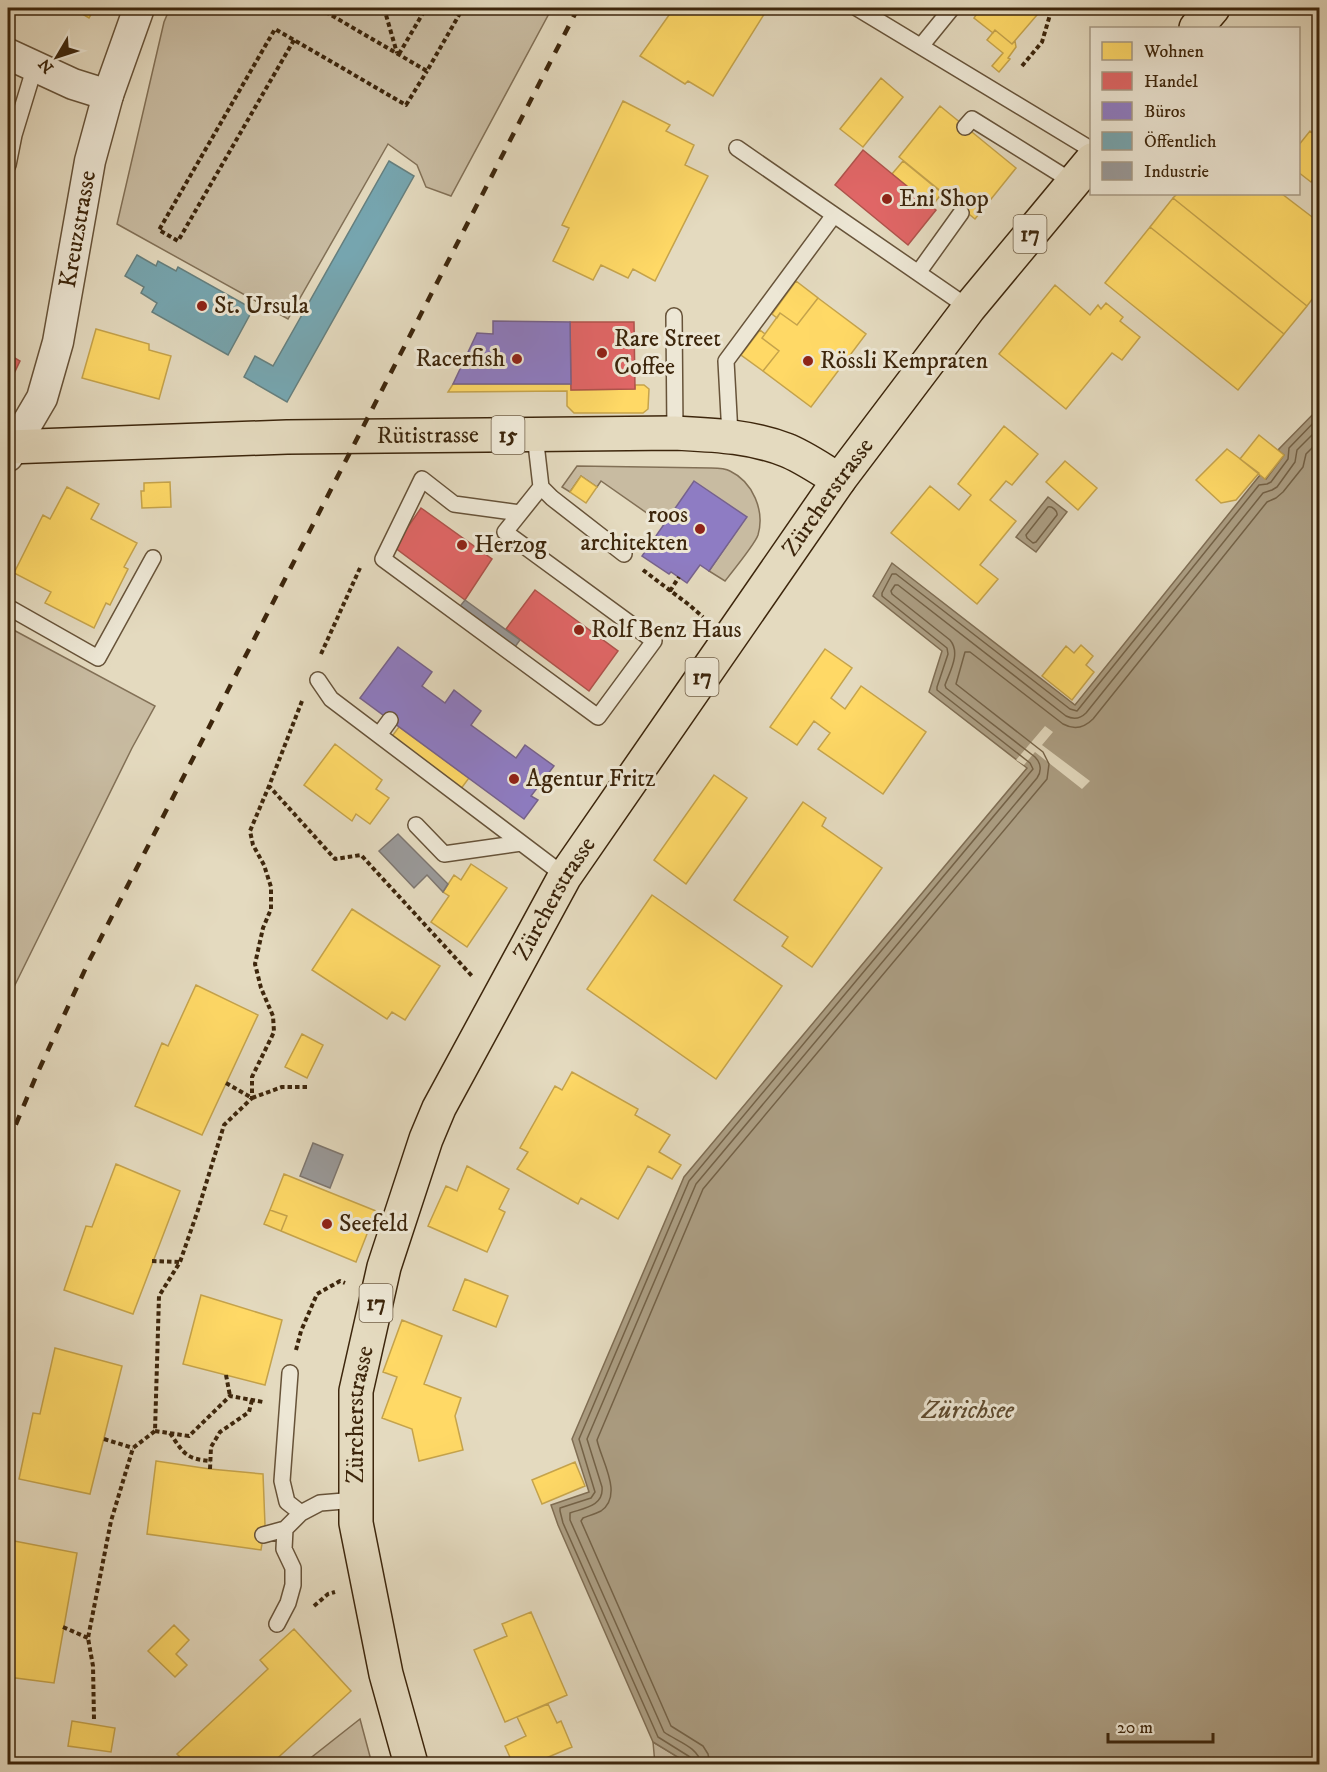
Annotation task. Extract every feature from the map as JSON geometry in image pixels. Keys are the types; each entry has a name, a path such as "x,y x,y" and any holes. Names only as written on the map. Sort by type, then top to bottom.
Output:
{"main road":[{"path":"1197,27 1213,8"},
{"name":"Zürcherstrasse","path":"411,1764 386,1674 356,1523 356,1391 384,1268 426,1140 439,1108 566,876 839,480 969,308 1082,171"},
{"name":"Rütistrasse","path":"9,450 287,437 730,435 788,451 839,480"}],"street":[{"name":"Kreuzstrasse","path":"9,450 42,398 58,342 90,161 108,95 139,8"},
{"path":"8,54 73,84 108,95"}],"lane":[{"path":"857,8 1090,149"},
{"path":"921,46 952,8"},
{"path":"8,165 14,135 35,66"},
{"path":"969,123 1007,150 1082,171"},
{"path":"737,148 969,308"},
{"path":"918,273 962,213"},
{"path":"730,435 726,361 834,215"},
{"path":"674,316 675,434"},
{"path":"535,435 541,487 624,554"},
{"path":"520,513 454,504 422,479 383,560 598,717 654,641 505,532 541,487"},
{"path":"8,607 98,658 153,558"},
{"path":"316,675 331,699 566,876"},
{"path":"379,735 390,720"},
{"path":"416,825 444,854 521,843"},
{"path":"290,1373 282,1480 287,1502 301,1513"},
{"path":"263,1535 285,1528 301,1513 320,1503 356,1500"},
{"path":"276,1624 288,1603 293,1585 293,1568 284,1549 285,1528"}],"path":[{"path":"319,8 427,71"},
{"path":"384,8 398,54"},
{"path":"398,54 426,8"},
{"path":"294,40 178,241 159,230 275,29 294,40 406,105 463,8"},
{"path":"1022,66 1042,42 1052,8"},
{"path":"624,554 706,620"},
{"path":"252,1098 252,1077 273,1032 273,1016 261,988 255,964 263,928 271,909 271,887 264,865 253,845 250,831 361,566"},
{"path":"670,591 679,577"},
{"path":"269,786 335,859 361,855 497,1001"},
{"path":"225,1083 252,1098"},
{"path":"155,1431 159,1296 180,1262 224,1125 252,1098 282,1087 310,1087"},
{"path":"152,1261 180,1262"},
{"path":"290,1373 301,1331 317,1294 340,1281 377,1297"},
{"path":"226,1376 230,1396"},
{"path":"230,1396 288,1407"},
{"path":"94,1719 93,1666 88,1638 111,1521 133,1448 155,1431 189,1436 230,1396"},
{"path":"210,1469 211,1447 220,1432 249,1412 252,1400"},
{"path":"170,1433 180,1449 192,1459 211,1461"},
{"path":"104,1439 133,1448"},
{"path":"63,1627 88,1638"}],"shaded area":[{"path":"170,8 552,8 451,196 426,187 417,165 388,144 288,319 117,224 164,22"},
{"path":"577,466 728,470 745,482 755,498 760,516 758,535 725,581 709,571 746,517 664,525 601,481 597,487 581,476 570,492 562,487"},
{"path":"8,627 155,706 8,999"},
{"path":"360,1719 372,1764 303,1764"},
{"path":"653,1742 688,1763 689,1764 655,1764"}],"water":[{"name":"Zürichsee","path":"1319,408 1319,1764 689,1764 653,1742 558,1525 551,1505 589,1492 572,1439 684,1177 1027,768 929,692 942,651 873,596 892,563 1075,705 1260,475 1266,479 1284,455 1278,450"},
{"path":"1048,497 1067,512 1036,552 1016,537"}],"pier":[{"path":"1045,726 1053,732 1042,745 1090,781 1082,789 1035,752 1024,765 1016,760"}],"building: Wohnen":[{"path":"72,8 95,8 89,18"},
{"path":"674,8 768,8 713,96 688,81 685,84 640,56"},
{"path":"968,8 1043,8 1012,44 995,30 993,33 974,18 976,15"},
{"path":"995,30 1012,44 1015,41 1016,47 999,72 992,66 1003,53 987,40"},
{"path":"881,78 903,97 863,147 840,129"},
{"path":"623,101 670,125 666,131 694,145 685,165 708,176 655,281 633,269 628,278 601,265 593,280 553,261 569,228 562,225"},
{"path":"940,106 1016,168 975,219 899,157"},
{"path":"1310,131 1319,138 1315,143 1315,153 1318,156 1315,159 1320,162 1320,171 1311,182 1300,174 1300,144"},
{"path":"1320,137 1320,162 1315,159 1318,156 1315,153 1315,143"},
{"path":"903,161 942,193 932,206 892,174"},
{"path":"1176,195 1283,195 1320,223 1320,289 1307,306 1173,198"},
{"path":"1173,198 1307,306 1284,334 1150,227"},
{"path":"1150,227 1284,334 1238,390 1105,283"},
{"path":"796,281 818,298 797,325 780,313 777,318 772,314"},
{"path":"1055,285 1090,315 1098,305 1101,309 1106,303 1123,317 1120,321 1140,337 1122,360 1112,353 1066,409 999,354"},
{"name":"Rössli Kempraten","path":"818,298 866,334 811,407 763,371 779,351 762,338 780,313 797,325"},
{"path":"96,329 149,344 149,350 171,356 159,399 82,378"},
{"path":"760,330 765,334 762,338 779,351 763,371 741,355"},
{"path":"453,384 571,384 571,390 635,389 635,385 644,385 649,389 648,409 643,413 574,413 567,406 567,391 448,392"},
{"path":"1004,426 1038,454 1012,485 1006,481 990,500 1016,521 980,565 998,579 977,604 891,533 930,486 959,510 971,495 958,484"},
{"path":"1259,435 1284,455 1265,479 1240,459"},
{"path":"1227,449 1259,473 1236,500 1221,503 1196,480"},
{"path":"1065,461 1097,488 1078,510 1046,482"},
{"path":"581,476 597,487 586,503 570,492"},
{"path":"170,482 171,507 142,508 141,491 144,491 144,483"},
{"path":"67,487 99,504 91,519 137,543 124,567 128,569 110,605 106,603 94,628 45,603 51,592 14,573 43,515 50,519"},
{"path":"1081,645 1093,656 1086,665 1094,672 1072,700 1042,676 1066,646 1074,653"},
{"path":"825,649 852,668 831,698 845,709 861,686 926,732 883,794 818,749 830,733 814,721 797,745 770,727"},
{"path":"399,727 469,778 460,790 390,739"},
{"path":"335,744 382,780 376,789 389,798 370,824 356,814 352,821 304,785"},
{"path":"714,775 747,798 686,884 654,860"},
{"path":"803,802 826,818 822,826 882,868 812,967 782,946 788,937 734,900"},
{"path":"471,864 507,888 467,947 431,922 449,896 443,892 454,875 461,880"},
{"path":"652,895 782,986 716,1079 587,989"},
{"path":"352,909 440,966 405,1020 392,1012 387,1019 312,970"},
{"path":"196,985 258,1015 202,1135 135,1106 162,1043 168,1046"},
{"path":"302,1034 323,1045 307,1078 285,1067"},
{"path":"572,1072 638,1109 635,1115 670,1135 659,1152 681,1165 672,1179 648,1166 618,1219 581,1198 578,1204 517,1169 528,1152 520,1148 555,1086 562,1090"},
{"path":"116,1164 180,1191 133,1314 64,1290 86,1226 92,1227"},
{"path":"467,1166 509,1189 499,1209 505,1212 487,1252 428,1226 446,1186 457,1191"},
{"name":"Seefeld","path":"284,1174 376,1211 356,1262 281,1231 287,1216 270,1210"},
{"path":"270,1210 287,1216 281,1231 264,1224"},
{"path":"465,1279 508,1296 496,1327 453,1310"},
{"path":"201,1295 282,1320 265,1385 183,1364"},
{"path":"402,1320 442,1336 424,1384 461,1398 455,1416 463,1450 419,1461 412,1429 382,1418 397,1377 383,1372"},
{"path":"55,1348 122,1366 90,1494 19,1479 33,1413 40,1414"},
{"path":"156,1461 263,1474 265,1525 261,1550 147,1534"},
{"path":"575,1462 585,1486 542,1504 532,1480"},
{"path":"9,1540 77,1553 54,1683 8,1677"},
{"path":"531,1612 567,1695 505,1722 474,1650 507,1636 502,1624"},
{"path":"174,1625 189,1640 176,1654 187,1665 175,1677 148,1651"},
{"path":"294,1629 351,1691 271,1764 187,1764 177,1754 268,1669 260,1660"},
{"path":"548,1704 557,1723 561,1721 572,1747 532,1764 513,1764 505,1746 526,1736 517,1717"},
{"path":"72,1721 115,1728 111,1752 68,1746"}],"building: Handel":[{"name":"Eni Shop","path":"863,150 936,210 908,245 835,185"},
{"name":"Rare Street Coffee","path":"570,322 634,322 635,389 571,390"},
{"path":"8,354 20,361 8,386"},
{"path":"421,508 492,559 465,600 394,547"},
{"path":"535,590 618,651 589,691 506,629"}],"building: Büros":[{"name":"Racerfish","path":"493,321 570,322 571,384 453,384 477,333 493,334"},
{"name":"roos architekten","path":"694,481 747,517 709,571 700,565 687,583 642,556"},
{"path":"398,647 432,672 422,686 445,703 454,690 481,711 471,725 516,758 525,745 554,766 531,796 538,800 524,819 360,698"}],"building: Öffentlich":[{"path":"389,161 414,176 287,402 244,377 255,356 273,366"},
{"name":"St. Ursula","path":"137,255 156,266 158,261 176,271 178,267 253,309 228,355 152,312 157,303 141,293 144,287 125,276"}],"building: Industrie":[{"path":"465,600 520,640 512,651 457,610"},
{"path":"398,834 448,884 443,892 427,875 414,888 379,851"},
{"path":"313,1143 343,1155 330,1188 300,1176"}],"railway":[{"path":"8,1143 89,961 578,8"}],"place":[{"name":"Eni Shop","path":"887,199"},
{"name":"St. Ursula","path":"202,306"},
{"name":"Rare Street Coffee","path":"602,353"},
{"name":"Racerfish","path":"517,359"},
{"name":"Rössli Kempraten","path":"808,361"},
{"name":"roos architekten","path":"700,529"},
{"name":"Herzog","path":"462,545"},
{"name":"Rolf Benz Haus","path":"579,630"},
{"name":"Agentur Fritz","path":"514,779"},
{"name":"Seefeld","path":"327,1224"}]}
